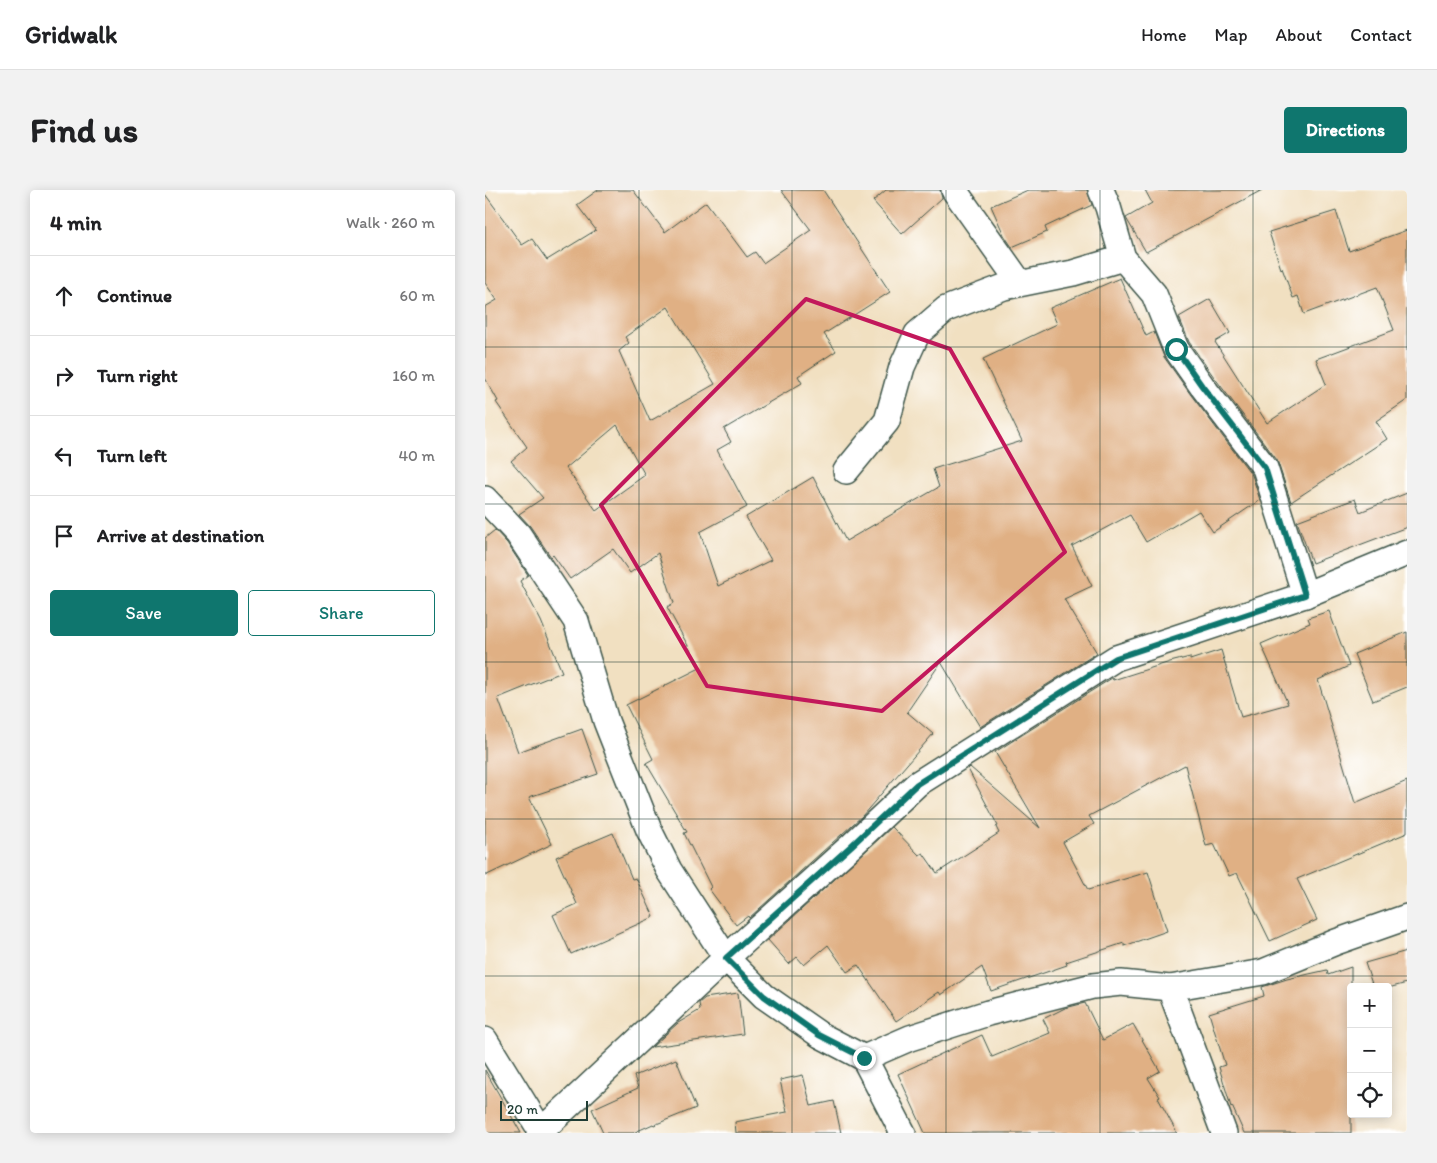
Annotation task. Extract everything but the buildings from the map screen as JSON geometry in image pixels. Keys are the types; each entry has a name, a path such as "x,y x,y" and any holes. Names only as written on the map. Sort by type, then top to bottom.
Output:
{"street":[{"path":"954,190 1020,283"},
{"path":"1101,190 1123,258 1153,294 1176,349 1265,468 1305,595"},
{"path":"846,471 887,421 902,367 917,334 946,309 1004,287 1073,273 1123,258"},
{"path":"485,499 518,534 576,621 606,721 649,830 669,870 726,958 764,996 819,1035 864,1058 903,1133"},
{"path":"485,1040 540,1132 726,958 917,784 1116,658 1305,595 1407,553"},
{"path":"864,1058 910,1038 988,1014 1093,986 1121,983 1169,988 1263,972 1336,942 1407,916"},
{"path":"1169,988 1224,1133"}],"highlighted area":[{"path":"806,299 950,349 1065,552 882,711 707,686 601,505"}],"route":[{"path":"864,1058 819,1035 764,996 726,958 917,784 1116,658 1305,595 1265,468 1176,349"}]}
